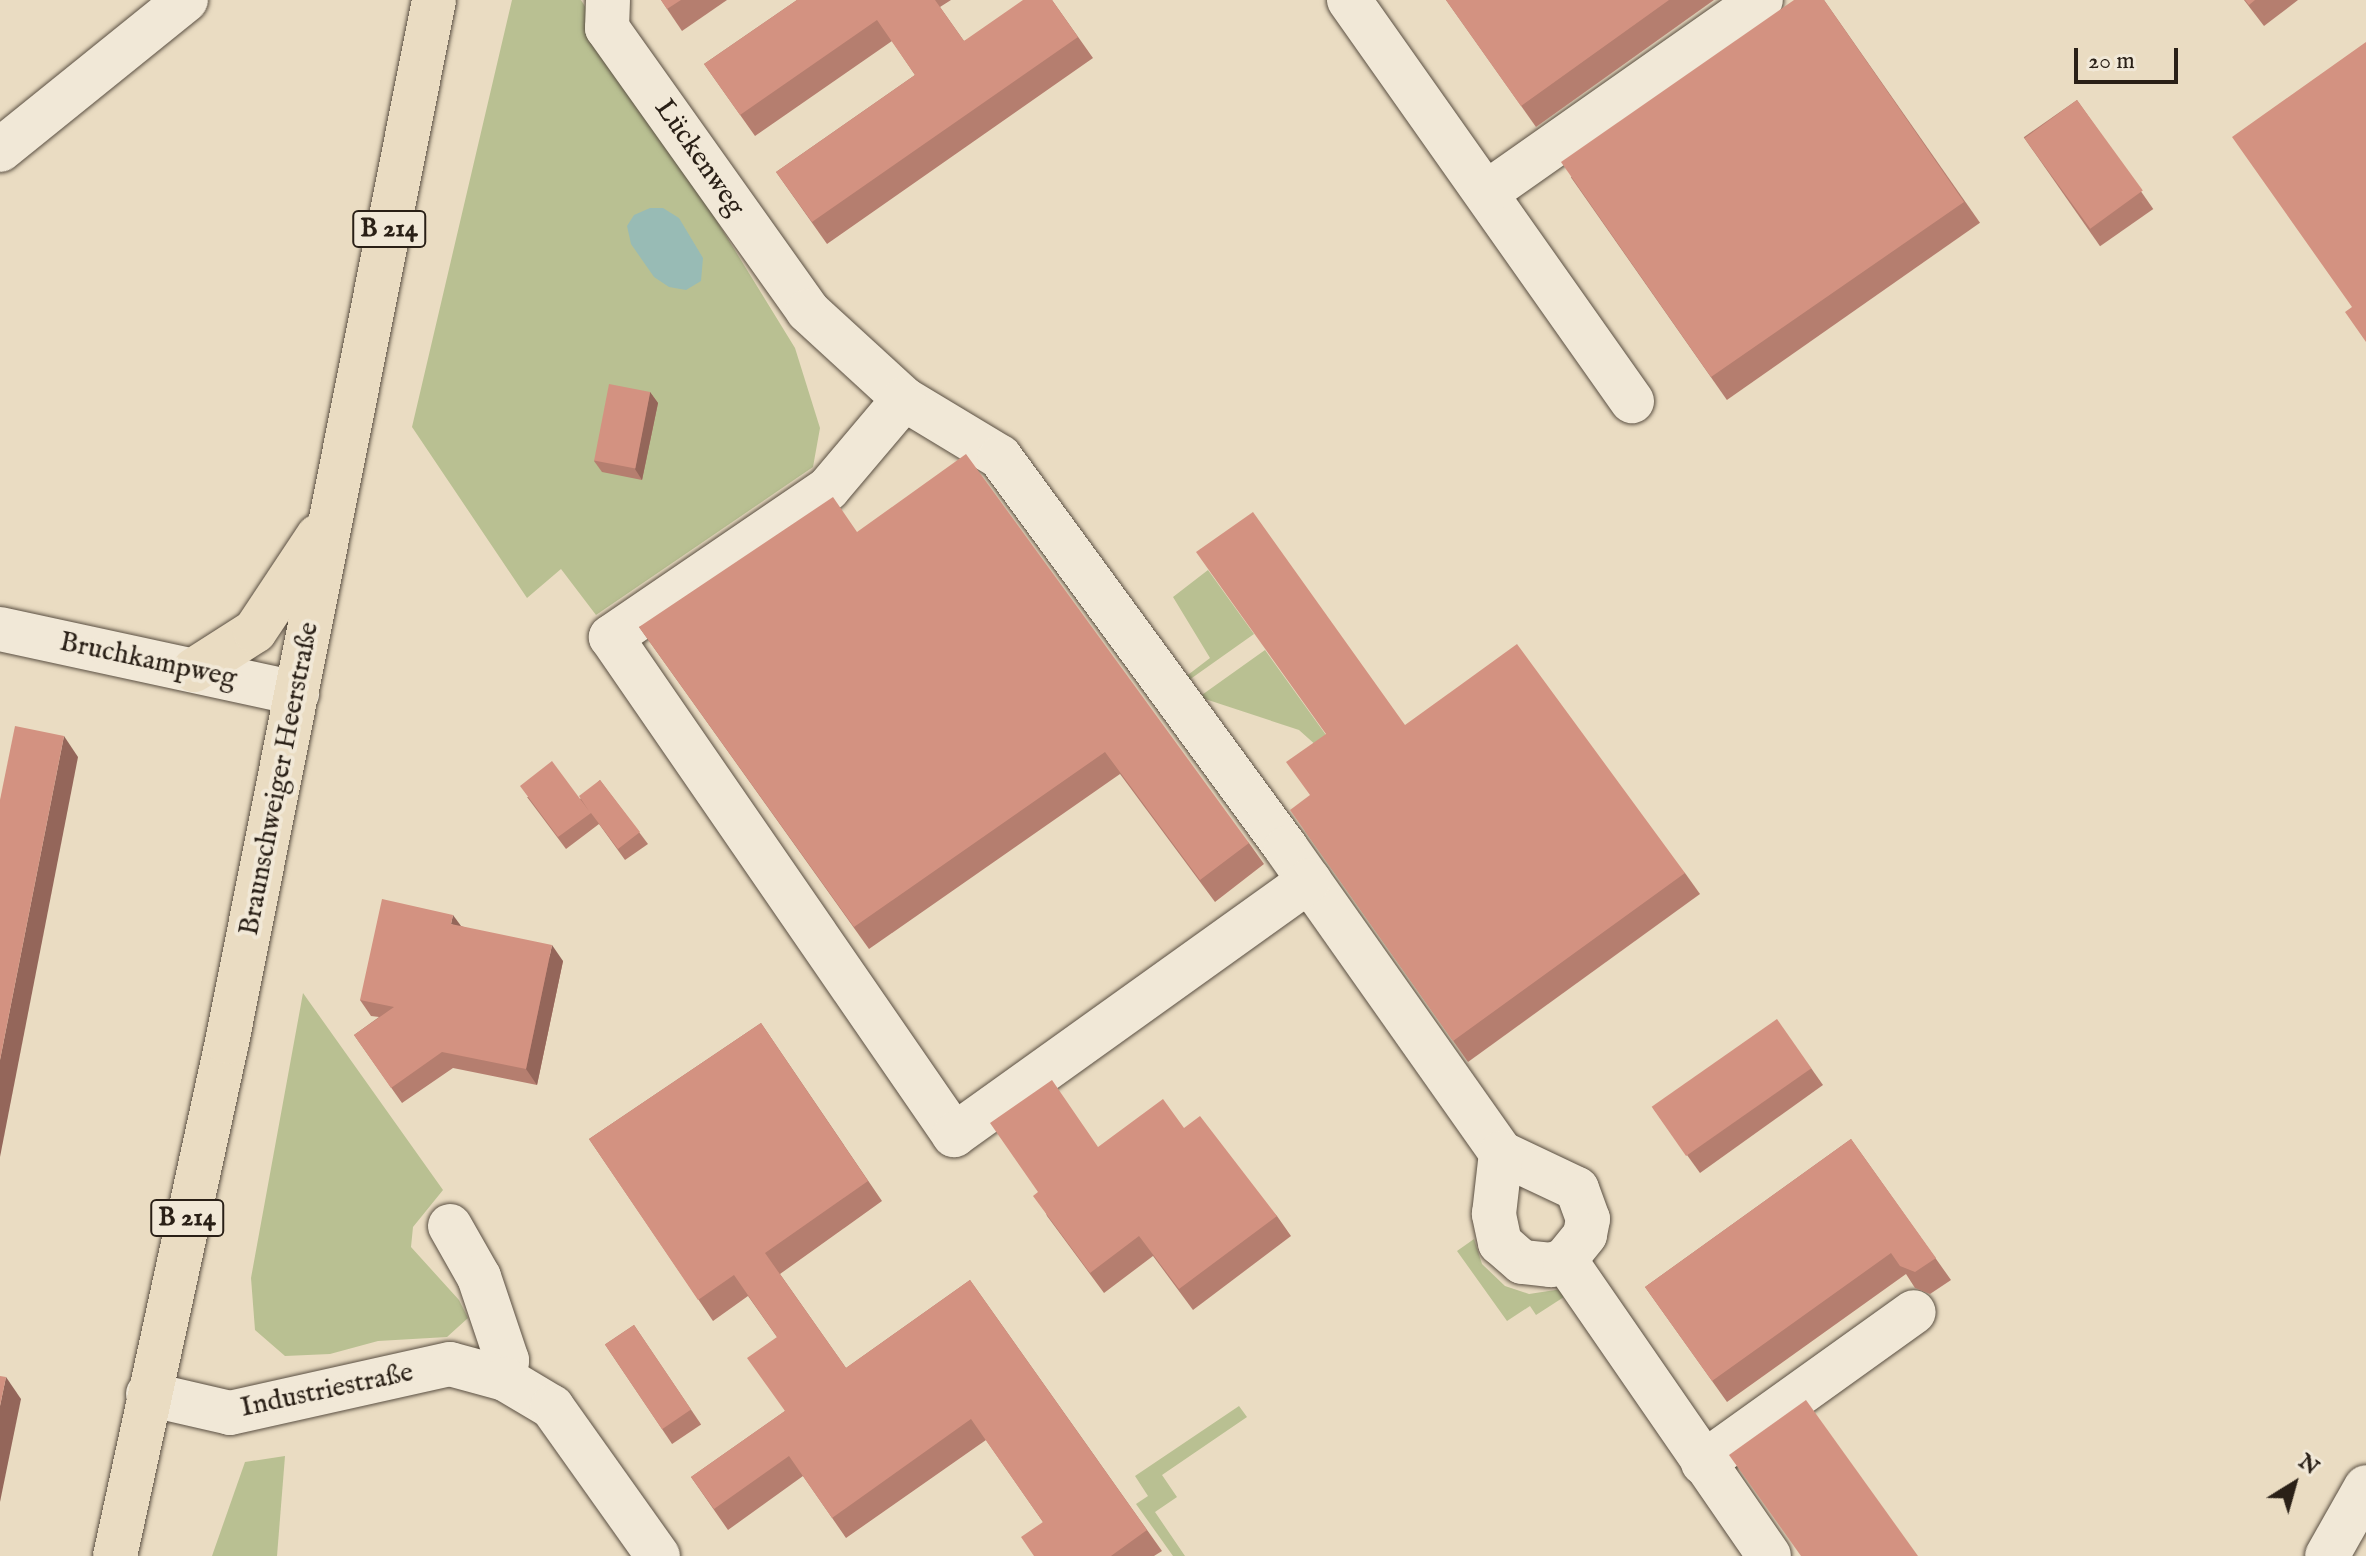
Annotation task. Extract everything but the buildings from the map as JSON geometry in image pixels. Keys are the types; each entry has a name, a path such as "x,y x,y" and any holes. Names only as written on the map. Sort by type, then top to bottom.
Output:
{"main road":[{"name":"Braunschweiger Heerstraße","path":"115,1556 297,693 434,0"},
{"path":"194,670 255,631 334,510"}],"street":[{"path":"0,150 186,0"},
{"name":"Lückenweg","path":"608,0 607,28 808,311 904,399 1000,457 1309,881 1501,1153"},
{"path":"1349,0 1632,401"},
{"path":"1486,193 1761,0"},
{"path":"904,399 828,489 611,637 954,1135 1309,881"},
{"name":"Bruchkampweg","path":"0,629 297,693"},
{"path":"1501,1153 1565,1178 1577,1189 1587,1227 1577,1249 1565,1260 1551,1265 1522,1262 1500,1243 1494,1214 1501,1153"},
{"path":"450,1226 479,1277 507,1360 505,1379"},
{"path":"1565,1260 1769,1556"},
{"path":"1703,1463 1914,1312"},
{"name":"Industriestraße","path":"148,1394 230,1413 450,1364 505,1379 552,1407 658,1556"},
{"path":"2327,1556 2366,1487"}],"green space":[{"path":"512,0 581,0 795,348 820,428 813,467 596,615 561,569 527,598 412,427"},
{"path":"1208,570 1254,634 1182,685 1180,681 1210,658 1173,597"},
{"path":"1265,650 1364,788 1299,730 1199,697"},
{"path":"303,993 443,1190 413,1227 411,1247 459,1300 468,1318 447,1337 378,1341 330,1354 285,1356 255,1330 251,1278"},
{"path":"1474,1239 1482,1264 1505,1286 1529,1294 1562,1289 1567,1295 1536,1315 1530,1306 1507,1321 1457,1251"},
{"path":"1239,1406 1247,1417 1162,1475 1177,1497 1155,1512 1185,1556 1173,1556 1136,1504 1148,1496 1135,1476"},
{"path":"285,1456 277,1556 212,1556 245,1462"}],"water":[{"path":"650,208 663,208 679,218 703,258 701,281 686,290 669,287 654,277 631,244 627,226 634,215"}]}
